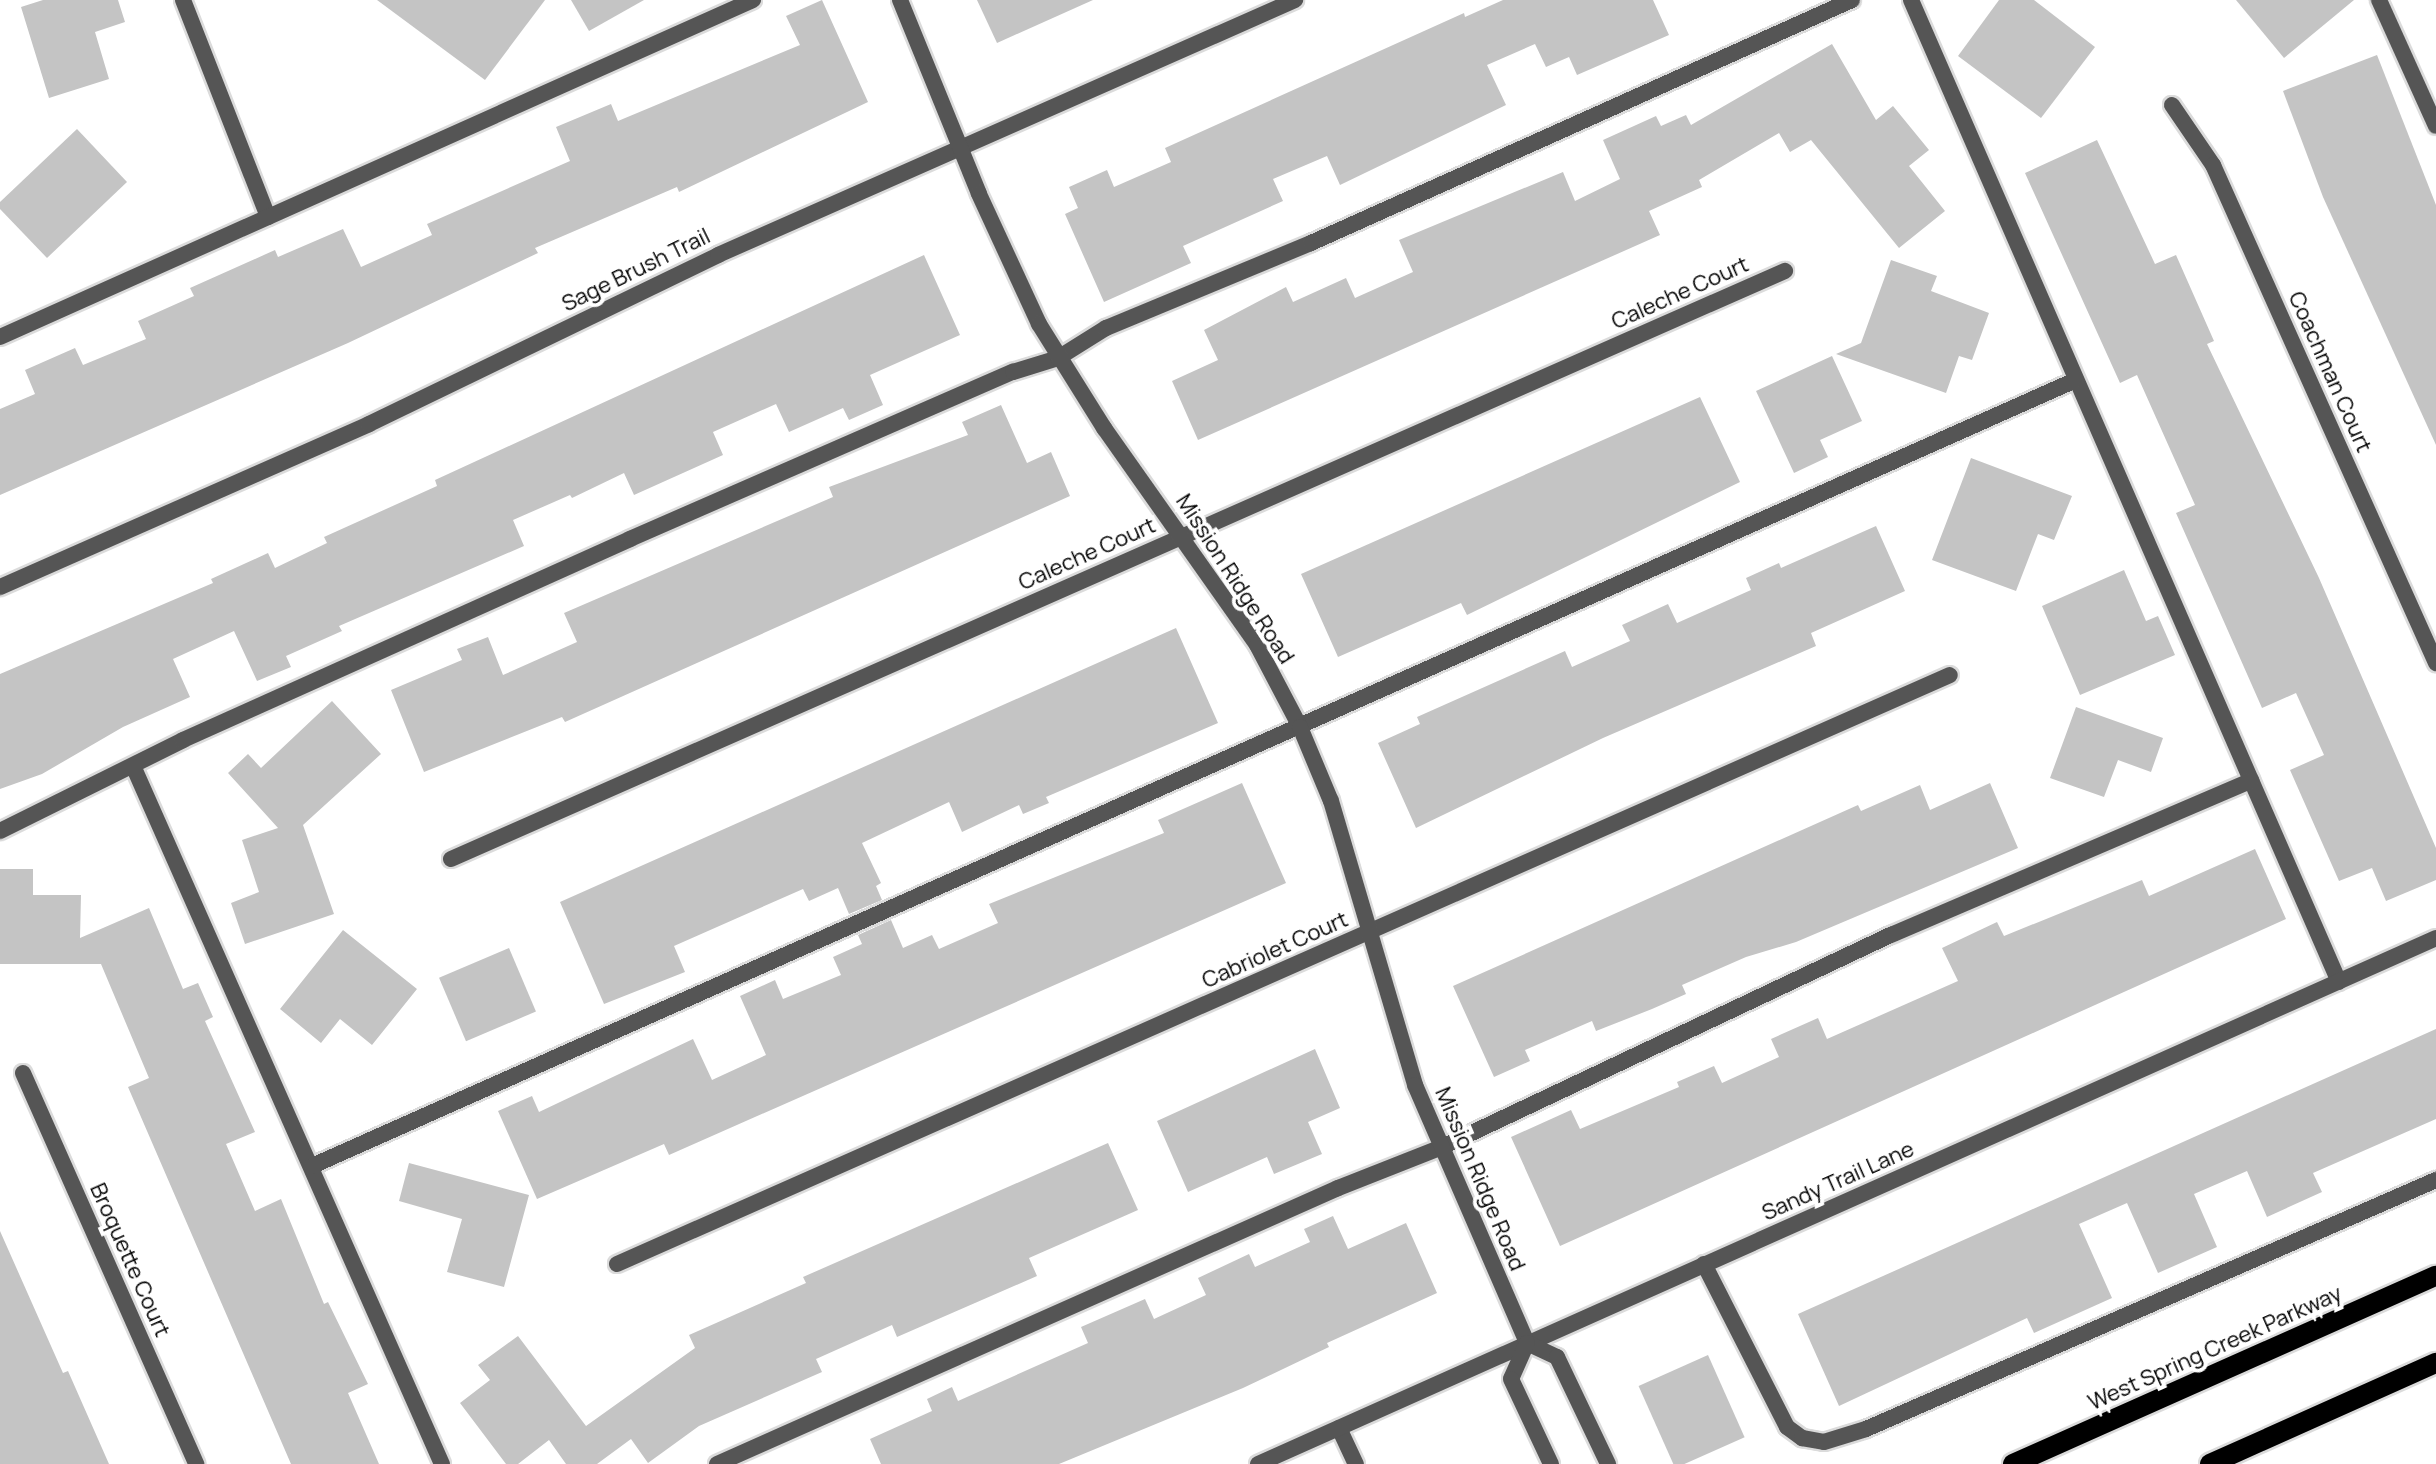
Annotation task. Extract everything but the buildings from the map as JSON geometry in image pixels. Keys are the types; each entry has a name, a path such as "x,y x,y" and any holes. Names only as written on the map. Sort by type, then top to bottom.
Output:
{"main road":[{"name":"West Spring Creek Parkway","path":"2013,1464 2436,1276"},
{"path":"2210,1464 2436,1363"}],"street":[{"path":"183,0 268,217"},
{"path":"0,337 753,0"},
{"name":"Mission Ridge Road","path":"900,0 1018,283 1058,358 1257,645 1300,727 1331,801 1410,1071 1527,1343"},
{"name":"Sage Brush Trail","path":"0,587 369,424 718,255 1295,0"},
{"path":"0,831 134,768 183,740 659,526 1013,372 1058,358 1106,328 1311,243 1852,0"},
{"path":"1911,0 2339,982"},
{"path":"2379,0 2436,126"},
{"name":"Coachman Court","path":"2172,105 2213,165 2436,663"},
{"name":"Caleche Court","path":"451,859 1785,271"},
{"path":"312,1166 2076,380"},
{"name":"Cabriolet Court","path":"617,1264 1950,675"},
{"path":"134,768 442,1464"},
{"path":"717,1464 1338,1188 1442,1147 1891,935 2251,781"},
{"name":"Sandy Trail Lane","path":"1258,1464 2436,938"},
{"name":"Broquette Court","path":"23,1073 196,1464"},
{"path":"1704,1264 1787,1427 1802,1438 1824,1442 1866,1429 2436,1180"},
{"path":"1551,1464 1511,1379 1527,1343 1557,1357 1608,1464"},
{"path":"1339,1428 1356,1464"}]}
